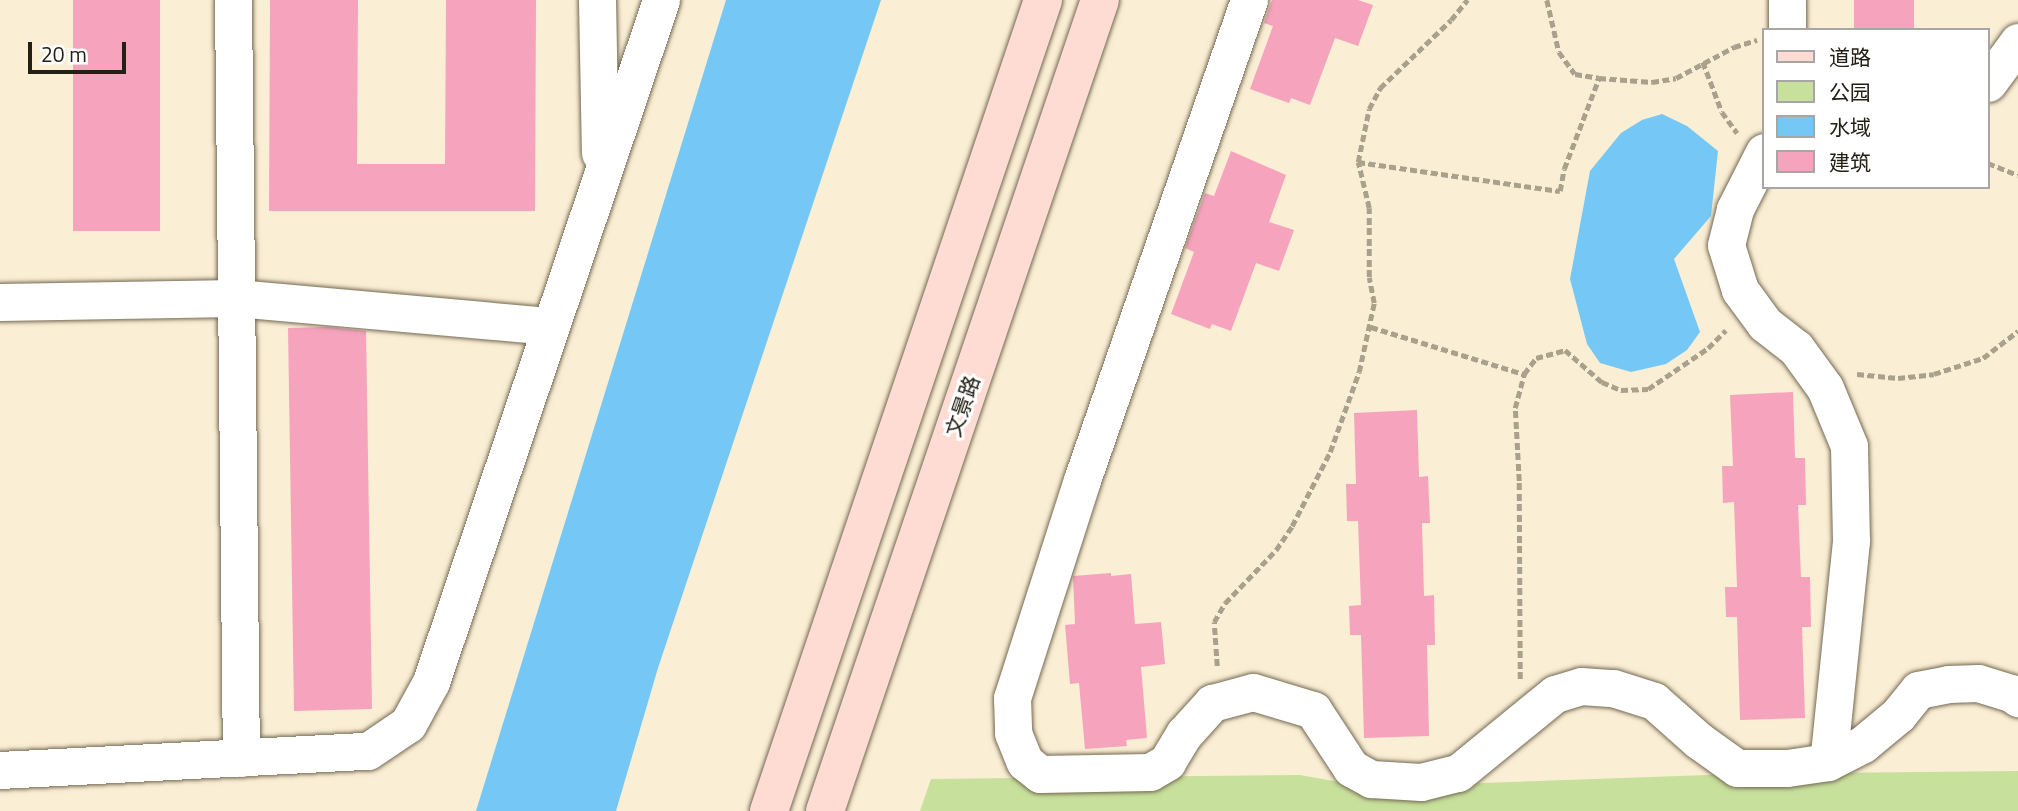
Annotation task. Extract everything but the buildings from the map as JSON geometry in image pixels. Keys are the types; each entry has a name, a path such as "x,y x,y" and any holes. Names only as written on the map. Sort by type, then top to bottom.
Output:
{"main road":[{"path":"771,804 1043,0"},
{"name":"文景路","path":"825,811 1100,0"}],"lane":[{"path":"233,0 241,758"},
{"path":"597,0 600,178"},
{"path":"0,770 368,751 408,724 432,681 661,0"},
{"path":"1249,0 1082,480 1012,698 1013,733 1025,762 1040,774 1150,772 1167,762 1184,734 1212,704 1253,692 1313,710 1350,768 1371,779 1421,782 1458,772 1520,725 1555,694 1581,687 1613,688 1654,701 1698,740 1737,768 1787,768 1828,762 1863,744 1898,715 1918,690 1948,684 1978,683 2011,693 2018,698"},
{"path":"1787,0 1787,28"},
{"path":"1990,80 2018,42"},
{"path":"1762,156 1735,209 1726,245 1741,290 1765,324 1796,348 1825,388 1849,446 1851,541 1828,762"},
{"path":"0,302 236,298 551,326"}],"path":[{"path":"1221,701 1214,622 1225,603 1276,550 1311,492 1359,372 1371,327 1374,303 1369,277 1369,208 1358,162 1369,109 1380,88 1451,20 1467,0"},
{"path":"1547,0 1559,52 1575,74 1652,82 1676,78 1703,62 1762,39"},
{"path":"1703,62 1722,112 1746,148 1762,156"},
{"path":"1358,162 1560,191 1564,169 1599,78"},
{"path":"1990,164 2018,175"},
{"path":"1520,725 1519,481 1515,408 1524,374 1536,358 1565,350 1602,382 1621,390 1648,389 1709,348 1751,304"},
{"path":"1371,327 1524,374"},
{"path":"1805,360 1866,376 1898,378 1934,374 1983,358 2018,331"}],"green space":[{"path":"2018,771 2018,811 920,811 931,779 1300,775 1367,787 1736,774"}],"water":[{"path":"726,0 881,0 658,668 616,811 476,811"},
{"path":"1662,114 1687,126 1718,151 1711,216 1674,259 1700,332 1687,350 1666,364 1631,372 1600,363 1587,344 1570,279 1590,171 1621,133 1642,120"}]}
